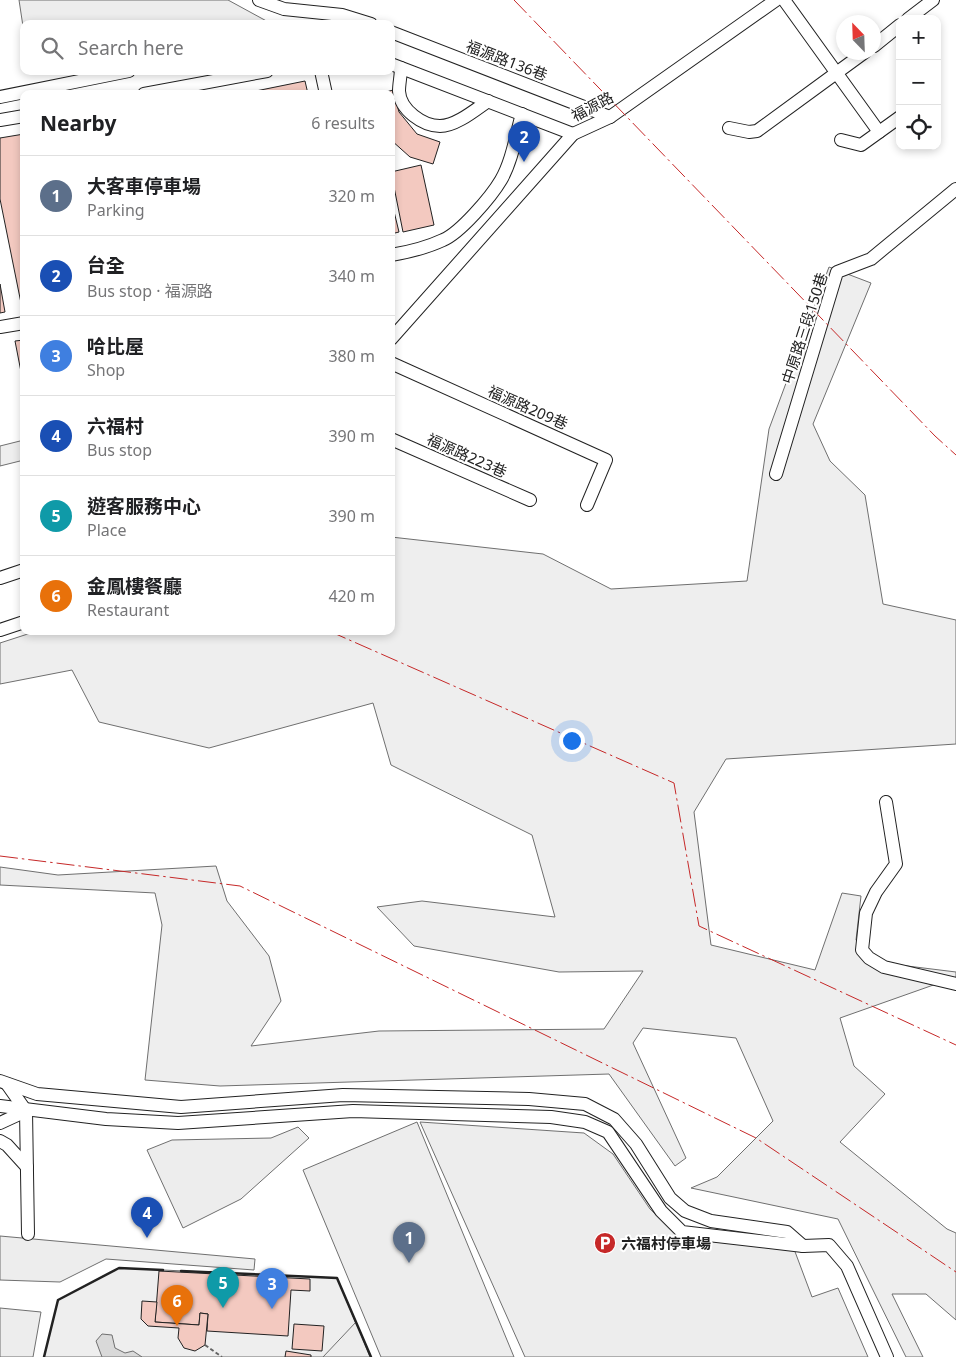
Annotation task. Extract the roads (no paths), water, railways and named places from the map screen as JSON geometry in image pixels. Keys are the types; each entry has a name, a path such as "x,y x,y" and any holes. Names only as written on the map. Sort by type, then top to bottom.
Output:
{"street":[{"path":"259,0 284,9 342,15 358,20"},
{"name":"福源路","path":"395,334 573,134 610,118 776,0"},
{"path":"784,0 879,132"},
{"path":"913,15 933,0"},
{"path":"881,41 896,29"},
{"name":"福源路136巷","path":"395,34 610,118"},
{"path":"729,128 749,132 757,131 855,60"},
{"path":"488,101 464,118 441,126 422,122 408,110 399,93 396,66 488,101 522,114 573,134"},
{"path":"35,90 110,75"},
{"path":"165,90 246,75"},
{"path":"322,75 325,90"},
{"path":"0,97 20,93"},
{"path":"395,254 411,252 445,240 476,213 501,179 509,160 522,114"},
{"path":"0,120 20,117"},
{"path":"841,140 861,145 896,120"},
{"name":"中原路三段150巷","path":"776,474 837,272 870,259 956,189"},
{"path":"0,327 20,323"},
{"name":"福源路209巷","path":"395,365 606,460 586,505"},
{"name":"福源路223巷","path":"395,441 530,500"},
{"path":"0,578 20,571"},
{"path":"0,630 20,623"},
{"path":"886,802 896,864 876,892 866,913 862,950 869,958 884,967 956,984"},
{"path":"3,1082 26,1111 28,1234"},
{"path":"3,1082 37,1094 181,1107 343,1096 529,1099 585,1104 614,1119 636,1144 670,1198 685,1211 712,1221 786,1232 803,1246"},
{"path":"0,1106 26,1111 178,1124 353,1111 551,1117 585,1122 608,1132 660,1211 682,1232 803,1246 829,1245 847,1266 887,1357"},
{"path":"0,1123 26,1111"},
{"path":"0,1141 7,1145 27,1167"}],"place":[{"name":"台全","path":"524,162"},
{"name":"六福村","path":"147,1238"},
{"name":"六福村停車場","path":"605,1243"},
{"name":"大客車停車場","path":"409,1263"},
{"name":"遊客服務中心","path":"223,1308"},
{"name":"哈比屋","path":"272,1309"},
{"name":"金鳳樓餐廳","path":"177,1326"}]}
